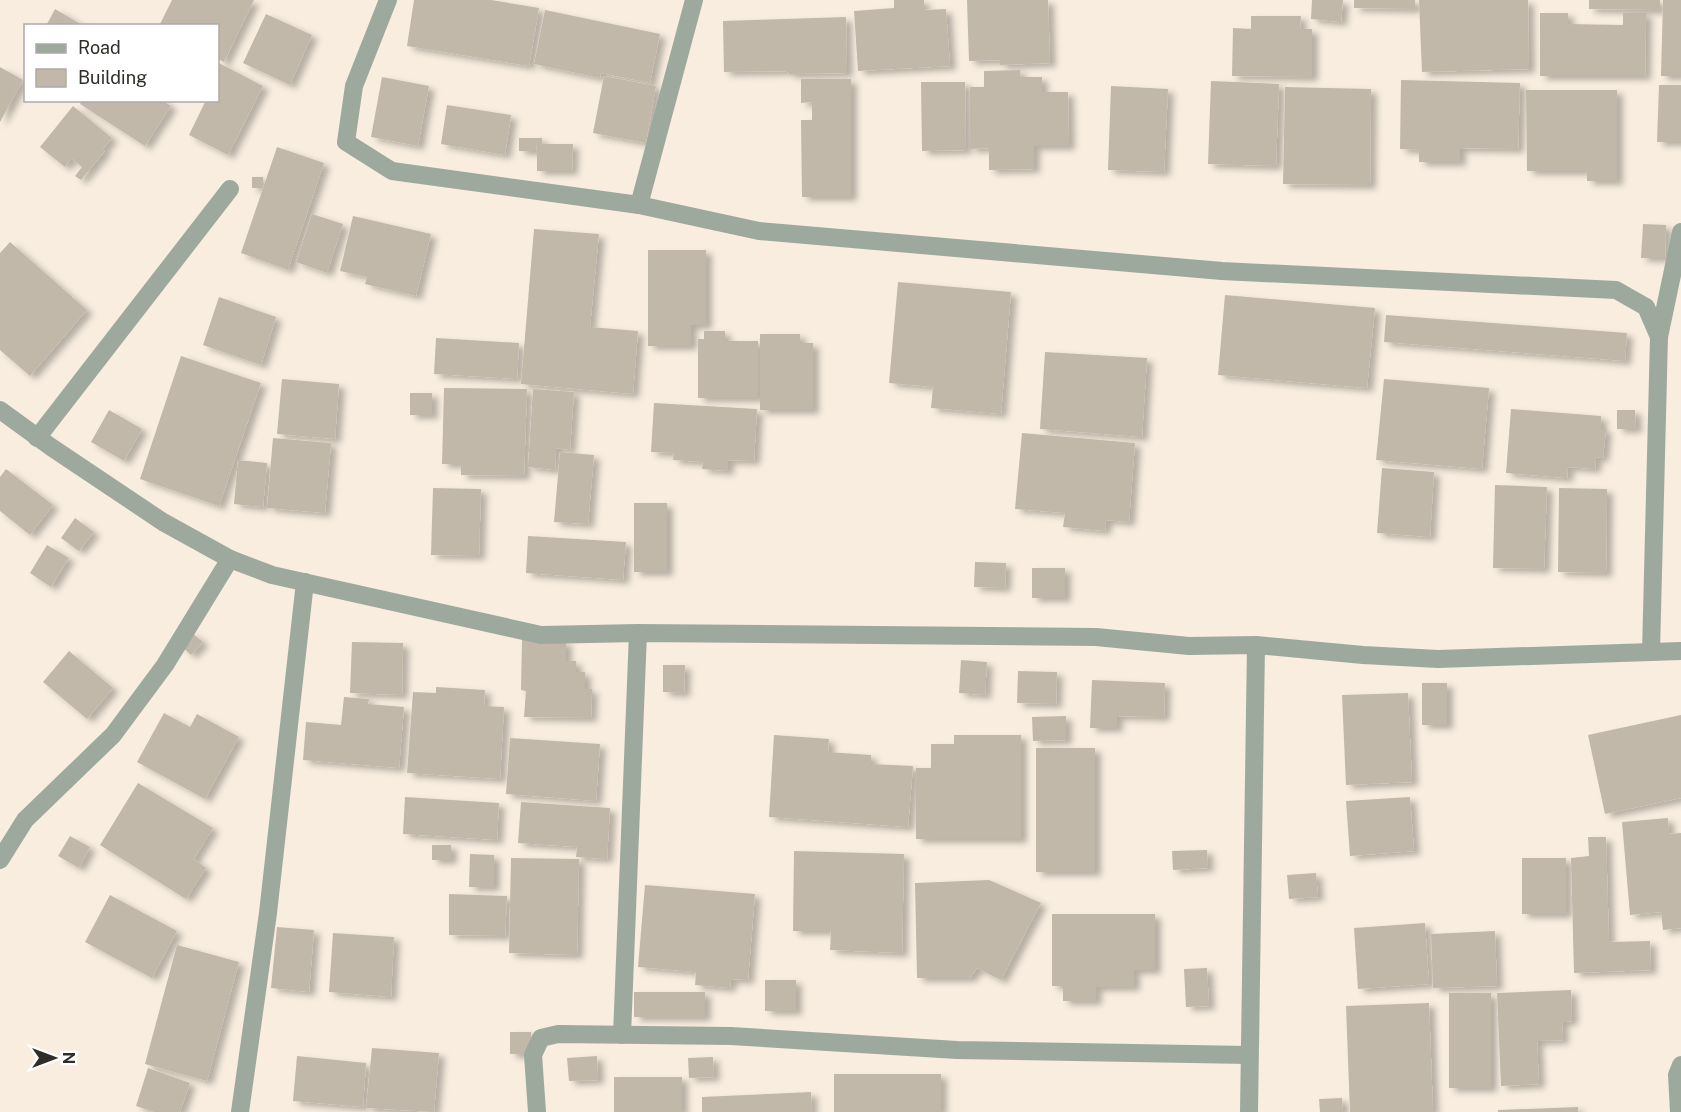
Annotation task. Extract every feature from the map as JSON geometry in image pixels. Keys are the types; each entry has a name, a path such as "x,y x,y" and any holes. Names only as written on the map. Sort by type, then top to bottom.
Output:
{"street":[{"path":"388,0 354,86 346,142 392,171 639,205 759,231 1222,271 1616,290 1646,307 1659,337"},
{"path":"639,205 694,0"},
{"path":"37,438 230,189"},
{"path":"1652,652 1659,337 1681,232"},
{"path":"0,410 37,438 163,522 230,559 272,575 541,634 1096,637 1189,646 1256,645 1438,659 1681,651"},
{"path":"0,860 25,820 113,735 165,665 230,559"},
{"path":"240,1112 268,914 305,582"},
{"path":"622,1035 638,633"},
{"path":"1249,1112 1256,645"},
{"path":"537,1112 533,1055 541,1038 558,1034 731,1036 957,1050 1249,1055"},
{"path":"1678,1112 1677,1075 1681,1065"}],"building":[{"path":"172,0 254,0 224,62 219,60 219,24 160,24"},
{"path":"414,0 491,0 539,8 529,66 407,46"},
{"path":"894,0 924,0 924,10 946,9 950,66 858,71 854,11 894,8"},
{"path":"967,0 1048,0 1050,63 1000,65 1000,60 969,61"},
{"path":"1312,0 1343,0 1341,22 1311,19"},
{"path":"1354,0 1415,0 1415,9 1354,8"},
{"path":"1419,0 1528,0 1529,69 1422,72"},
{"path":"1589,0 1660,0 1660,10 1589,9"},
{"path":"1663,0 1681,0 1681,76 1661,76"},
{"path":"55,9 81,24 47,24"},
{"path":"545,10 660,34 650,83 601,73 600,78 534,64"},
{"path":"1540,13 1568,13 1568,24 1623,25 1623,13 1646,13 1645,76 1540,76"},
{"path":"266,14 312,35 290,85 243,63"},
{"path":"1251,16 1301,16 1300,29 1312,29 1312,77 1232,76 1233,28 1251,29"},
{"path":"846,17 847,73 724,72 723,21"},
{"path":"219,63 263,86 228,155 189,135 205,102 219,102"},
{"path":"0,67 23,80 0,122"},
{"path":"1020,70 1020,77 1042,77 1042,92 1068,92 1069,146 1034,146 1034,169 989,170 989,148 970,149 970,87 984,87 984,71"},
{"path":"604,76 656,86 646,143 593,133"},
{"path":"382,77 429,86 418,146 371,137"},
{"path":"801,79 851,79 851,197 802,197 801,120 812,120 812,102 801,103"},
{"path":"1401,80 1520,83 1518,149 1460,148 1460,162 1419,162 1419,150 1400,149"},
{"path":"1211,81 1279,84 1276,166 1208,164"},
{"path":"921,82 965,82 966,150 922,151"},
{"path":"1659,85 1681,85 1681,142 1657,142"},
{"path":"1111,86 1168,89 1164,172 1108,170"},
{"path":"1285,87 1371,89 1370,185 1283,184"},
{"path":"1526,90 1617,90 1617,181 1587,181 1587,171 1527,171"},
{"path":"81,102 165,102 171,106 145,146 80,104"},
{"path":"447,105 511,115 505,155 441,144"},
{"path":"73,106 112,138 103,149 105,151 81,180 75,176 82,167 71,158 65,167 40,147"},
{"path":"519,138 542,138 542,144 573,144 572,171 537,171 537,143 536,151 519,151"},
{"path":"277,147 324,163 288,270 241,253"},
{"path":"252,177 263,177 263,188 252,188"},
{"path":"312,214 343,224 327,273 296,262"},
{"path":"353,216 431,234 416,296 365,284 367,277 340,271"},
{"path":"1643,224 1666,225 1665,258 1641,258"},
{"path":"534,229 599,234 590,327 638,331 633,394 521,384"},
{"path":"10,242 87,310 30,376 0,350 0,253"},
{"path":"648,250 706,250 706,325 691,325 691,346 648,346"},
{"path":"898,282 1011,292 1001,414 931,408 933,387 889,383"},
{"path":"1225,295 1375,308 1367,388 1218,375"},
{"path":"219,297 276,317 261,365 203,345"},
{"path":"1386,315 1627,333 1625,361 1384,342"},
{"path":"704,331 725,331 725,341 758,341 758,398 698,398 698,339 704,339"},
{"path":"760,334 800,334 800,343 813,343 813,410 760,410"},
{"path":"436,338 519,343 517,379 434,374"},
{"path":"1045,352 1147,358 1142,437 1040,429"},
{"path":"181,356 261,383 219,506 140,479"},
{"path":"282,379 339,384 335,439 277,434"},
{"path":"1384,379 1489,388 1482,469 1376,460"},
{"path":"444,388 527,389 524,476 461,475 461,464 442,464"},
{"path":"533,389 574,392 570,450 556,448 555,470 528,467"},
{"path":"410,393 432,393 432,415 410,415"},
{"path":"654,403 757,409 754,461 728,460 728,471 702,469 703,462 673,460 674,453 651,452"},
{"path":"1511,409 1601,416 1601,429 1606,429 1603,458 1596,457 1595,469 1568,467 1567,478 1506,473"},
{"path":"109,410 142,429 124,461 91,442"},
{"path":"1617,410 1635,410 1636,429 1617,429"},
{"path":"1022,433 1135,443 1129,522 1106,520 1105,531 1063,527 1065,513 1015,509"},
{"path":"273,438 331,443 325,513 267,508"},
{"path":"560,452 594,455 588,524 554,522"},
{"path":"238,460 267,463 263,507 234,504"},
{"path":"1382,468 1434,472 1430,537 1377,533"},
{"path":"6,469 53,505 30,535 0,511 0,477"},
{"path":"1495,485 1547,487 1544,569 1493,568"},
{"path":"433,488 481,489 479,556 431,555"},
{"path":"1559,488 1607,489 1606,573 1558,572"},
{"path":"634,503 667,503 667,572 634,572"},
{"path":"75,518 94,532 79,551 61,538"},
{"path":"528,536 626,542 623,580 526,573"},
{"path":"47,545 69,558 51,587 30,573"},
{"path":"975,562 1006,563 1005,588 974,587"},
{"path":"1032,568 1065,568 1065,598 1032,598"},
{"path":"191,632 203,642 191,655 180,645"},
{"path":"522,640 566,641 566,661 576,661 576,672 585,672 585,689 592,689 591,718 524,717 526,691 521,690"},
{"path":"352,642 403,643 402,695 350,693"},
{"path":"69,651 113,688 87,719 43,682"},
{"path":"961,660 987,662 985,695 959,693"},
{"path":"663,665 685,665 684,693 663,692"},
{"path":"1018,671 1057,672 1056,704 1017,703"},
{"path":"1092,680 1165,683 1164,717 1117,716 1117,728 1090,728"},
{"path":"1422,683 1447,683 1447,725 1422,725"},
{"path":"436,687 485,690 484,706 504,707 500,779 407,773 413,692 436,693"},
{"path":"1408,693 1412,782 1346,785 1342,695"},
{"path":"344,697 369,699 368,704 404,707 399,768 303,760 306,722 341,725"},
{"path":"164,713 190,727 197,714 239,737 205,799 137,762"},
{"path":"1681,715 1681,798 1605,814 1588,735"},
{"path":"1066,716 1066,740 1033,741 1032,717"},
{"path":"774,735 829,739 828,752 871,755 871,764 913,766 908,827 769,817"},
{"path":"954,735 1021,735 1021,839 916,839 916,768 931,768 931,744 954,744"},
{"path":"510,738 600,744 596,801 506,794"},
{"path":"1036,748 1095,748 1095,872 1036,872"},
{"path":"138,783 213,828 194,859 206,868 186,899 100,845"},
{"path":"405,797 499,803 497,840 403,834"},
{"path":"1410,797 1414,851 1350,856 1346,801"},
{"path":"521,802 610,808 607,859 576,857 577,847 518,843"},
{"path":"1668,818 1669,834 1681,833 1681,928 1663,930 1661,912 1630,915 1622,822"},
{"path":"70,836 90,847 79,868 58,856"},
{"path":"1588,837 1606,837 1609,942 1650,941 1651,970 1574,973 1571,858 1589,856"},
{"path":"432,845 451,845 451,860 432,860"},
{"path":"1207,850 1208,868 1173,870 1172,851"},
{"path":"794,851 904,854 902,953 830,950 831,931 793,931"},
{"path":"470,854 494,855 494,887 469,887"},
{"path":"511,858 579,859 577,955 509,953"},
{"path":"1522,858 1566,858 1566,914 1522,914"},
{"path":"1316,873 1318,897 1289,899 1287,875"},
{"path":"989,880 1041,903 1001,980 977,968 970,978 917,978 915,883"},
{"path":"645,885 755,894 748,980 731,979 730,988 695,985 696,972 638,967"},
{"path":"449,894 507,896 505,936 449,935"},
{"path":"110,895 177,931 152,978 85,942"},
{"path":"1052,914 1155,914 1155,970 1134,970 1134,987 1096,987 1096,1001 1063,1001 1063,986 1052,986"},
{"path":"1425,923 1429,984 1358,989 1354,928"},
{"path":"277,927 314,930 309,992 271,988"},
{"path":"1495,931 1497,986 1433,988 1431,934"},
{"path":"333,933 394,937 391,997 329,992"},
{"path":"177,945 239,962 207,1081 145,1064"},
{"path":"1207,968 1209,1006 1186,1007 1184,969"},
{"path":"765,980 796,980 796,1011 765,1011"},
{"path":"1571,990 1572,1021 1562,1022 1563,1040 1537,1041 1539,1084 1501,1086 1497,993"},
{"path":"634,992 705,992 705,1017 634,1017"},
{"path":"1449,993 1491,993 1491,1088 1449,1088"},
{"path":"1429,1003 1433,1112 1350,1112 1346,1006"},
{"path":"510,1032 531,1032 531,1054 510,1054"},
{"path":"372,1048 439,1053 434,1112 366,1108"},
{"path":"297,1056 366,1063 363,1107 293,1101"},
{"path":"597,1056 598,1080 569,1081 567,1058"},
{"path":"713,1057 714,1077 689,1078 688,1058"},
{"path":"148,1068 190,1083 180,1112 154,1112 136,1106"},
{"path":"834,1074 941,1074 941,1112 834,1112"},
{"path":"614,1077 682,1077 682,1112 614,1112"},
{"path":"811,1092 812,1112 702,1112 702,1097"},
{"path":"1342,1098 1343,1112 1320,1112 1319,1099"},
{"path":"1578,1107 1578,1112 1498,1112 1498,1110"}]}
